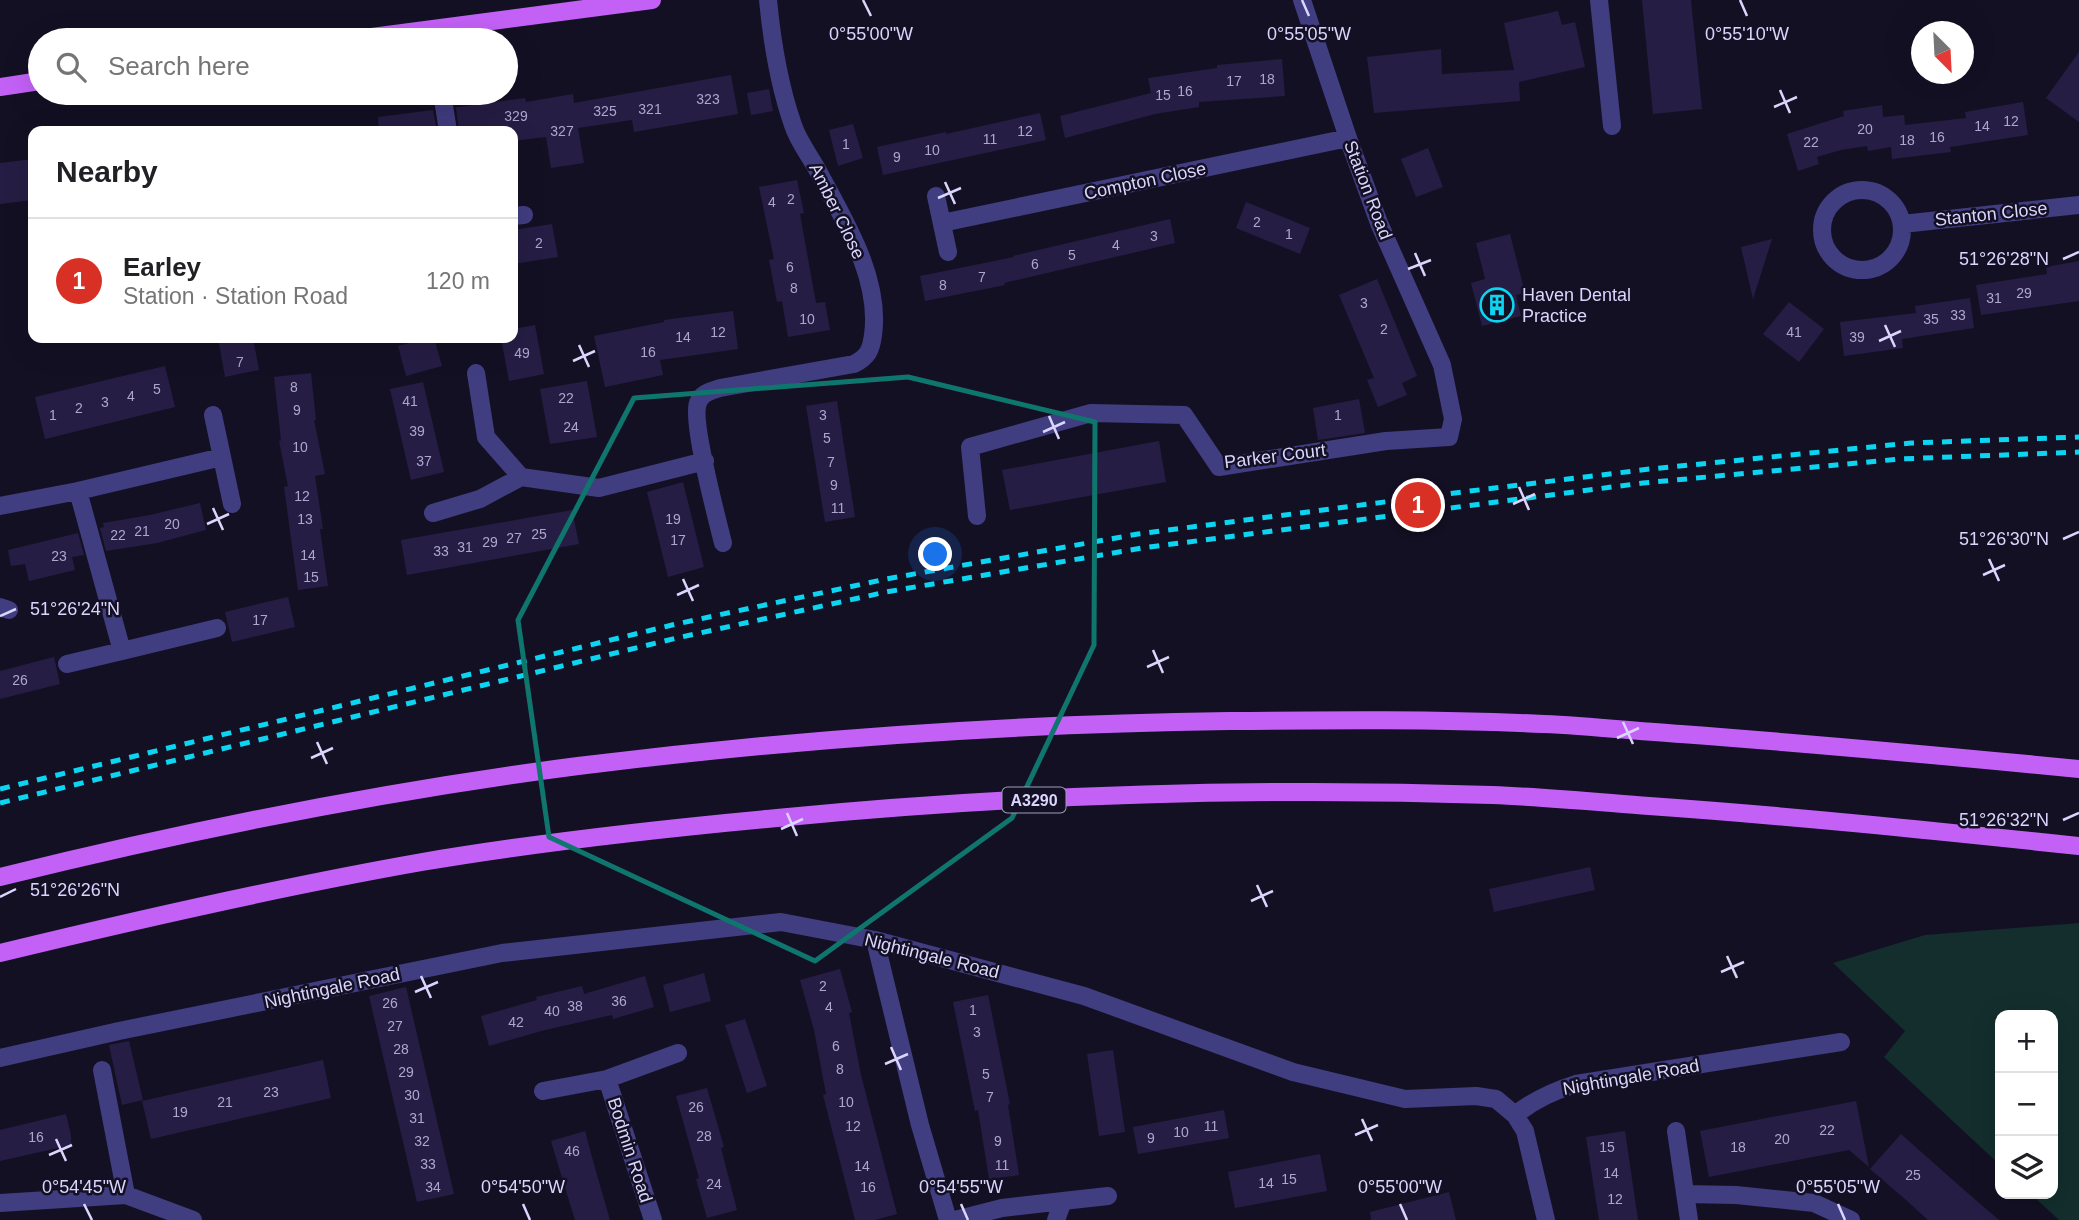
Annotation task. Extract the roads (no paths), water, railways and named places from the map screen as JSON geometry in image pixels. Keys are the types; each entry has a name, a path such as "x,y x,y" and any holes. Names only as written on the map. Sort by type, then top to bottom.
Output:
{"main road":[{"path":"476,28 649,0"},
{"path":"0,87 28,83"},
{"path":"0,877 272,816 460,783 579,766 969,729 1099,723 1357,720 1546,724 1847,746 2079,769"},
{"name":"A3290","path":"0,953 339,877 640,831 865,810 1119,795 1496,795 1755,813 2079,846"}],"street":[{"name":"Amber Close","path":"723,543 696,425 696,405 700,398 720,388 855,364 869,352 875,319 868,279 854,239 793,128 779,73 768,0"},
{"name":"Station Road","path":"1302,0 1379,223 1442,365 1453,419 1449,437 1386,441"},
{"path":"1599,0 1612,126"},
{"path":"444,105 447,126"},
{"name":"Compton Close","path":"942,223 1348,138"},
{"path":"1859,189 1882,194 1897,210 1902,224 1898,249 1881,265 1866,270 1850,268 1838,262 1826,248 1821,227 1832,202 1844,193 1859,189"},
{"path":"936,196 948,252"},
{"name":"Stanton Close","path":"1902,224 2079,205"},
{"path":"476,373 486,437 521,477"},
{"name":"Parker Court","path":"977,516 970,447 1091,412 1184,415 1219,467 1386,441"},
{"path":"213,415 232,504"},
{"path":"0,506 78,491 222,457"},
{"path":"432,513 480,499 521,477 599,488 705,461"},
{"path":"78,491 122,650"},
{"path":"67,664 217,628"},
{"name":"Nightingale Road","path":"0,1058 502,953 781,922 875,940 1084,996 1293,1072 1405,1098 1476,1096 1496,1100 1515,1115 1551,1091 1576,1084 1841,1042"},
{"path":"875,940 920,1125 948,1220"},
{"name":"Bodmin Road","path":"543,1091 607,1079 678,1053"},
{"path":"102,1070 126,1195"},
{"name":"Bodmin Road","path":"607,1079 653,1220"},
{"path":"1515,1115 1525,1130 1546,1220"},
{"path":"1676,1131 1689,1220"},
{"path":"1685,1194 1736,1195 1814,1203 1851,1220"},
{"path":"0,1203 126,1195 192,1220"},
{"path":"956,1220 1002,1208 1108,1196"},
{"path":"1056,1220 1063,1201"},
{"path":"0,1213 6,1220"}],"railway":[{"path":"0,789 672,625 886,579 1138,534 1650,469 1911,443 2079,437"},
{"path":"0,803 677,638 886,592 1142,548 1643,483 1900,459 2079,452"}],"place":[{"name":"Haven Dental Practice","path":"1497,305"},
{"name":"Earley","path":"1418,505"}]}
